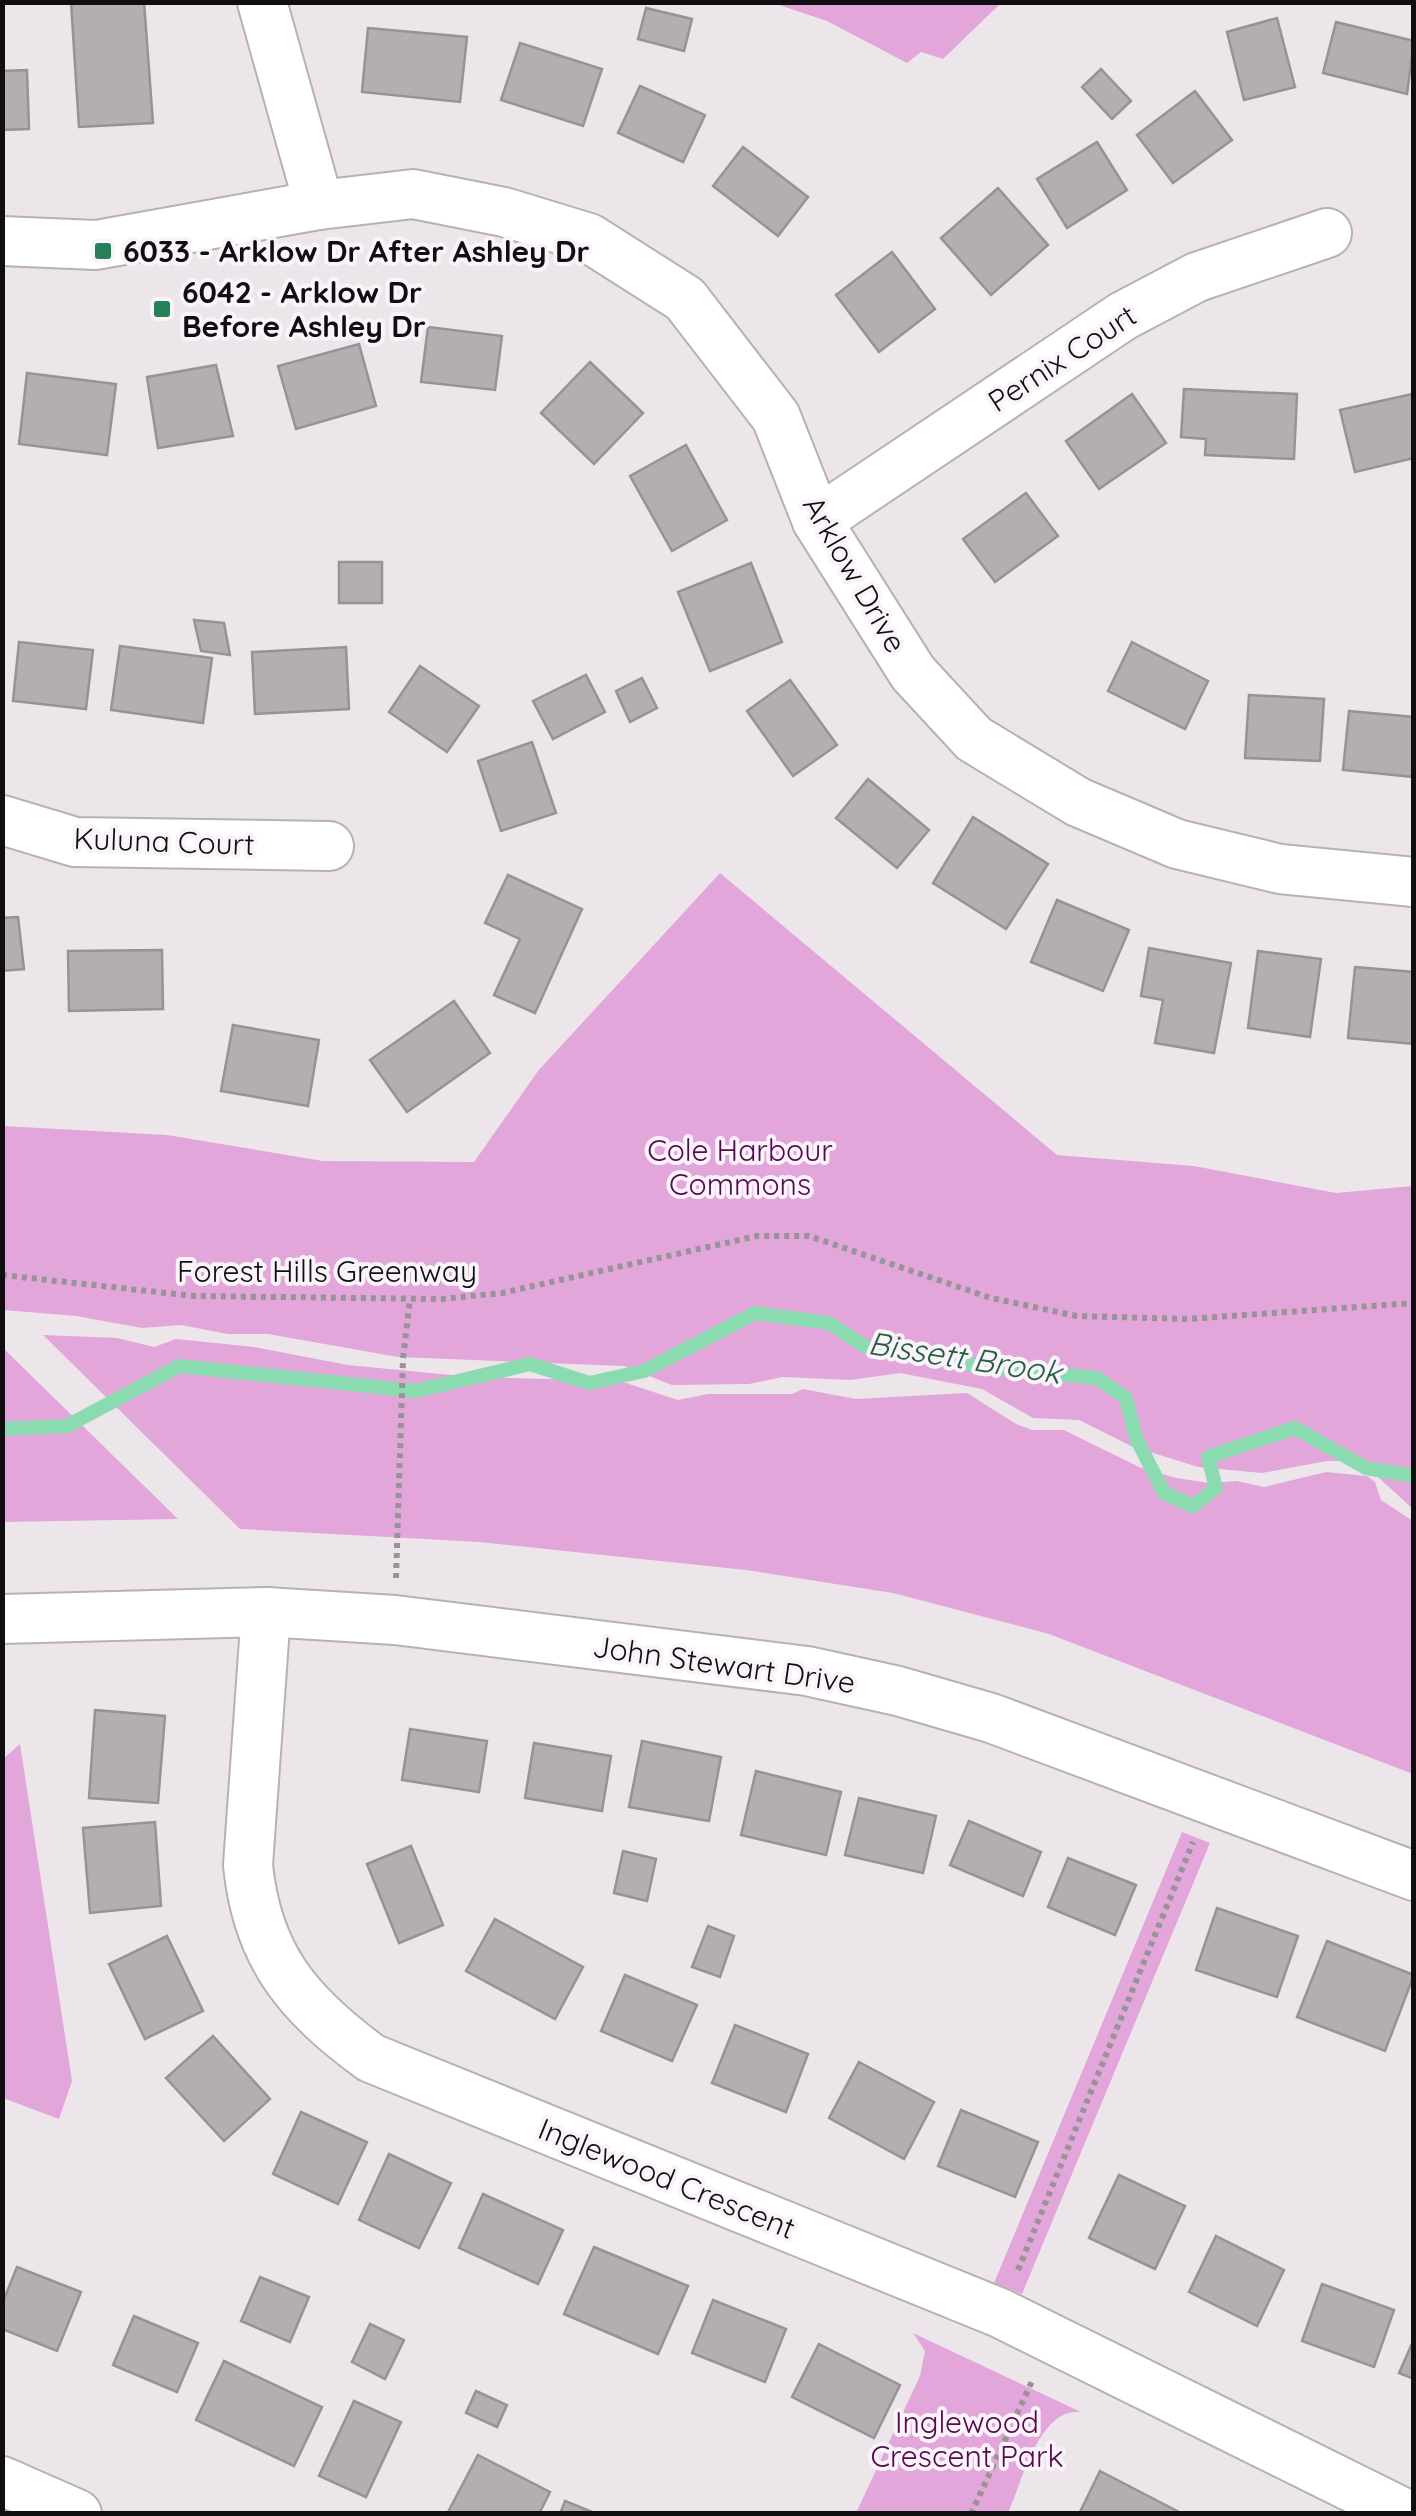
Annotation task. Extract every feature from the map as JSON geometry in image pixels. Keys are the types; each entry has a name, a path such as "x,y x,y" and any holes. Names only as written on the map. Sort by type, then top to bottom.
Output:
{"street":[{"path":"262,2 319,204"},
{"name":"Arklow Drive","path":"2,241 96,245 319,204 414,194 504,212 589,238 685,299 776,418 817,521 936,701 974,739 1018,770 1110,818 1211,854 1280,869 1414,882"},
{"name":"Pernix Court","path":"817,521 1123,316 1198,277 1327,233"},
{"name":"Kuluna Court","path":"2,820 75,842 329,846"},
{"name":"John Stewart Drive","path":"2,1620 266,1612 395,1620 806,1672 898,1690 991,1718 1414,1876"},
{"name":"Inglewood Crescent","path":"266,1612 248,1865 252,1905 264,1942 279,1968 327,2026 371,2058 1000,2313 1406,2514"},
{"path":"2,2481 77,2514"}],"path":[{"name":"Forest Hills Greenway","path":"2,1275 194,1296 410,1300 502,1293 757,1236 808,1236 991,1298 1076,1316 1188,1319 1414,1303"},
{"path":"395,1620 403,1358 410,1300"},
{"path":"1000,2313 1209,1801"},
{"path":"971,2514 1052,2337"}],"green space":[{"path":"773,3 1001,3 943,59 921,52 907,63 827,21"},
{"name":"Cole Harbour Commons","path":"720,873 1057,1155 1194,1166 1336,1193 1413,1186 1413,1509 1368,1468 1352,1461 1327,1461 1262,1473 1198,1467 1131,1446 1079,1420 1033,1418 982,1389 900,1373 851,1380 783,1377 749,1384 672,1385 624,1366 398,1357 268,1334 228,1334 181,1325 142,1328 76,1316 3,1310 3,1126 167,1135 323,1161 474,1162 538,1071"},
{"path":"43,1335 117,1338 154,1347 176,1339 254,1347 348,1365 472,1377 620,1381 678,1400 708,1394 792,1394 803,1389 856,1399 967,1393 1016,1424 1032,1430 1064,1430 1139,1467 1176,1478 1210,1483 1237,1481 1264,1487 1326,1472 1367,1476 1375,1482 1381,1500 1413,1521 1413,1774 1049,1634 893,1593 746,1570 480,1542 240,1529"},
{"path":"3,1348 178,1519 3,1522"},
{"path":"20,1744 72,2081 59,2119 3,2098 3,1759"},
{"path":"1182,1832 1210,1843 1022,2294 994,2283"},
{"name":"Inglewood Crescent Park","path":"913,2333 1081,2412 1066,2414 1043,2434 1008,2513 856,2513 920,2376 925,2351"}],"building":[{"path":"71,2 144,2 153,123 79,127"},
{"path":"646,8 692,19 684,51 638,39"},
{"path":"1277,18 1295,87 1244,100 1227,32"},
{"path":"1336,22 1414,41 1407,94 1323,73"},
{"path":"368,28 467,37 460,102 362,92"},
{"path":"520,43 602,69 583,126 501,100"},
{"path":"1101,69 1131,101 1112,119 1082,87"},
{"path":"27,70 29,129 2,130 2,71"},
{"path":"640,86 705,115 683,162 618,133"},
{"path":"1195,91 1232,140 1173,183 1137,135"},
{"path":"1097,142 1127,190 1067,228 1037,179"},
{"path":"743,147 808,197 778,236 713,186"},
{"path":"998,188 1048,245 991,295 941,238"},
{"path":"892,252 935,309 879,352 836,295"},
{"path":"428,327 502,336 495,390 421,382"},
{"path":"359,344 376,406 296,429 278,366"},
{"path":"590,362 643,413 594,464 541,413"},
{"path":"216,365 233,436 158,448 147,377"},
{"path":"27,373 116,384 107,455 19,444"},
{"path":"1184,389 1297,394 1294,459 1205,455 1206,439 1181,437"},
{"path":"1132,394 1166,443 1099,489 1066,441"},
{"path":"1412,394 1414,458 1355,472 1340,410"},
{"path":"686,445 727,520 672,551 630,476"},
{"path":"1026,493 1058,536 995,582 963,539"},
{"path":"339,562 382,562 382,603 339,603"},
{"path":"751,563 782,642 710,671 678,592"},
{"path":"194,620 224,623 230,655 201,651"},
{"path":"19,642 93,650 86,709 13,701"},
{"path":"1132,642 1208,681 1185,729 1108,691"},
{"path":"120,646 212,658 203,723 111,710"},
{"path":"346,647 349,709 255,714 252,652"},
{"path":"420,666 479,706 447,752 389,712"},
{"path":"586,675 605,712 553,739 533,701"},
{"path":"642,678 657,708 630,722 616,691"},
{"path":"790,680 837,745 793,776 747,711"},
{"path":"1249,695 1324,699 1320,761 1245,758"},
{"path":"1349,711 1414,717 1414,777 1343,770"},
{"path":"532,742 556,813 501,831 478,761"},
{"path":"868,779 929,830 897,868 836,818"},
{"path":"973,817 1048,864 1006,929 933,883"},
{"path":"508,875 582,909 535,1013 494,995 520,939 485,923"},
{"path":"1057,900 1129,930 1103,991 1031,962"},
{"path":"18,917 24,969 2,971 2,918"},
{"path":"1149,948 1231,963 1214,1053 1155,1043 1163,1000 1141,996"},
{"path":"162,950 163,1009 69,1011 68,951"},
{"path":"1258,951 1321,959 1310,1037 1248,1028"},
{"path":"1355,967 1414,972 1414,1044 1348,1038"},
{"path":"454,1001 490,1053 407,1112 370,1060"},
{"path":"233,1025 319,1040 308,1106 221,1091"},
{"path":"95,1710 165,1716 158,1803 89,1798"},
{"path":"410,1729 487,1741 479,1792 402,1780"},
{"path":"642,1741 721,1757 709,1821 629,1807"},
{"path":"534,1743 611,1756 602,1811 525,1798"},
{"path":"756,1771 841,1792 826,1855 741,1835"},
{"path":"859,1798 936,1816 923,1873 845,1855"},
{"path":"969,1821 1041,1852 1023,1896 950,1865"},
{"path":"155,1822 161,1906 90,1913 83,1828"},
{"path":"411,1846 443,1925 399,1943 367,1864"},
{"path":"623,1851 656,1859 647,1901 614,1893"},
{"path":"1068,1858 1136,1885 1115,1935 1048,1907"},
{"path":"1217,1908 1298,1936 1277,1997 1196,1970"},
{"path":"495,1919 583,1967 555,2019 466,1971"},
{"path":"708,1926 734,1936 720,1977 692,1967"},
{"path":"167,1936 203,2011 145,2039 109,1964"},
{"path":"1327,1941 1414,1975 1385,2051 1297,2017"},
{"path":"625,1975 697,2005 672,2061 601,2031"},
{"path":"735,2025 808,2054 786,2112 712,2083"},
{"path":"213,2036 270,2099 224,2141 166,2078"},
{"path":"859,2062 934,2102 904,2159 829,2118"},
{"path":"961,2110 1038,2142 1015,2197 938,2166"},
{"path":"301,2112 367,2142 338,2204 273,2174"},
{"path":"389,2154 451,2183 419,2248 359,2220"},
{"path":"1119,2175 1185,2206 1155,2269 1089,2238"},
{"path":"483,2194 563,2230 538,2284 459,2248"},
{"path":"1216,2236 1284,2270 1257,2326 1189,2292"},
{"path":"594,2247 688,2286 658,2354 564,2314"},
{"path":"17,2267 81,2292 57,2351 2,2329 2,2304"},
{"path":"260,2277 309,2297 290,2342 241,2321"},
{"path":"1322,2284 1394,2310 1374,2367 1302,2341"},
{"path":"713,2300 786,2329 765,2382 692,2353"},
{"path":"134,2316 198,2343 177,2392 113,2365"},
{"path":"370,2324 404,2340 385,2379 352,2362"},
{"path":"1414,2339 1414,2379 1399,2373"},
{"path":"819,2344 900,2385 874,2438 792,2397"},
{"path":"224,2361 322,2407 294,2466 196,2420"},
{"path":"476,2391 507,2405 497,2427 466,2413"},
{"path":"354,2401 401,2422 366,2497 319,2476"},
{"path":"478,2455 550,2492 539,2514 447,2514"},
{"path":"1100,2471 1179,2512 1178,2514 1079,2514"},
{"path":"565,2501 597,2514 560,2514"}],"waterway":[{"name":"Bissett Brook","path":"2,1429 67,1426 179,1366 416,1391 530,1364 589,1383 644,1371 755,1313 829,1323 866,1347 979,1366 1097,1378 1126,1398 1136,1438 1164,1493 1193,1506 1216,1488 1208,1457 1295,1428 1366,1468 1414,1476"}],"place":[{"name":"6033 - Arklow Dr After Ashley Dr","path":"103,251"},
{"name":"6042 - Arklow Dr Before Ashley Dr","path":"162,309"}]}
